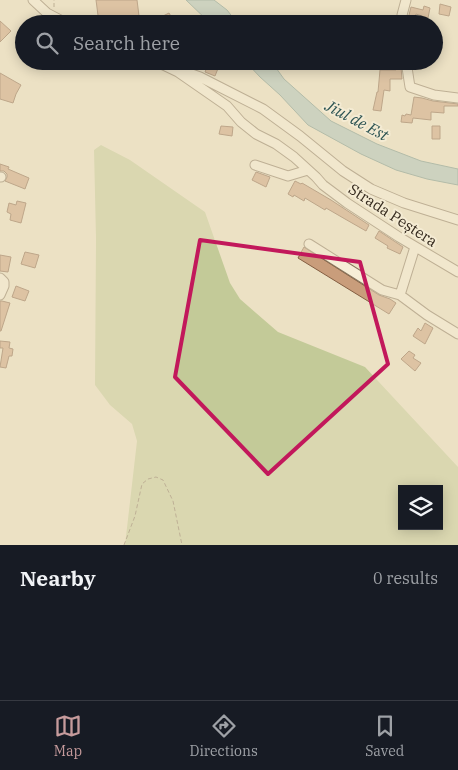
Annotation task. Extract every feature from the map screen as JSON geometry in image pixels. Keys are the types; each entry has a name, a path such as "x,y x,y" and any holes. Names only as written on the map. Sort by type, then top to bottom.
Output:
{"street":[{"path":"33,0 51,15"},
{"path":"402,15 406,0"},
{"path":"174,70 200,77 263,109 343,171 371,189 404,203 458,220"},
{"path":"407,70 410,88 434,95 458,98"},
{"name":"Strada Peștera","path":"178,72 227,106 241,122 256,134 276,144 294,157 323,185 347,203 458,272"},
{"path":"255,165 288,176 308,170"},
{"path":"309,244 382,290 400,295 458,334"},
{"path":"400,295 415,247"},
{"path":"0,278 4,282 0,295"}],"path":[{"path":"124,545 135,516 142,484 148,479 156,477 163,480 173,501 182,545"}],"highlighted area":[{"path":"200,240 360,262 388,364 268,474 175,377"}],"green space":[{"path":"101,145 130,160 205,212 230,283 240,299 278,332 365,367 458,467 458,545 125,545 137,441 132,424 110,405 95,385 96,239 94,150"}],"water":[{"path":"186,0 214,0 231,15 202,15"},
{"path":"253,70 278,70 284,79 331,121 377,144 421,161 458,169 458,185 396,170 361,154 308,125"}],"building":[{"path":"96,0 137,0 139,15 98,15"},
{"path":"440,4 451,7 449,16 439,14"},
{"path":"424,6 430,8 429,15 409,15 411,7 423,10"},
{"path":"0,21 11,31 0,42"},
{"path":"206,70 217,70 215,76 205,72"},
{"path":"380,70 401,70 402,79 390,79 390,91 384,90 381,111 373,110 378,92"},
{"path":"0,73 21,85 13,103 0,99"},
{"path":"414,97 458,104 458,106 444,106 444,113 431,112 431,120 413,118 412,123 401,122 402,115 411,115"},
{"path":"221,126 233,127 232,136 219,134"},
{"path":"432,126 440,126 440,139 432,139"},
{"path":"0,164 29,178 25,189 5,181 7,174 4,171 0,171"},
{"path":"256,172 270,177 266,187 252,180"},
{"path":"295,181 331,200 369,225 366,231 305,198 304,201 288,194"},
{"path":"17,201 26,203 21,223 10,220 11,214 7,212 9,203 16,205"},
{"path":"379,231 403,247 400,254 387,248 388,246 375,238"},
{"path":"304,247 379,295 396,303 389,314 298,258"},
{"path":"25,252 39,255 35,268 21,264"},
{"path":"0,255 11,257 8,272 0,271"},
{"path":"16,286 29,291 25,301 12,297"},
{"path":"0,301 10,303 1,331 0,331"},
{"path":"425,323 433,328 425,344 413,336 418,328 421,331"},
{"path":"0,341 10,342 9,348 13,349 6,368 0,367 3,348 0,348"},
{"path":"409,351 415,355 413,358 421,363 415,371 401,359"}],"water label":[{"name":"Jiul de Est","path":"357,120"}]}
